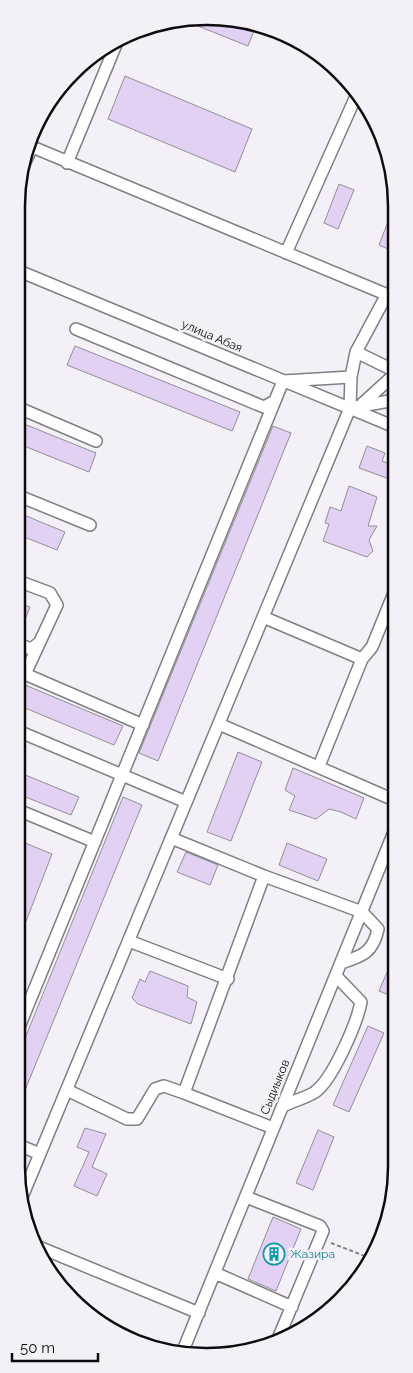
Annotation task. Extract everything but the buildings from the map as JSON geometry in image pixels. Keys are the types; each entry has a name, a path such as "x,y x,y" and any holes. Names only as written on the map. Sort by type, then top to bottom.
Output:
{"street":[{"path":"67,162 113,51"},
{"path":"286,253 354,101"},
{"path":"35,148 388,295"},
{"name":"улица Абая","path":"25,273 388,424"},
{"path":"26,1186 350,408 351,377 356,352 388,301"},
{"path":"76,329 264,406 275,400"},
{"path":"356,352 388,368"},
{"path":"25,1013 283,381 351,377"},
{"path":"362,404 388,379"},
{"path":"350,408 362,404 388,401"},
{"path":"25,411 96,441"},
{"path":"25,498 90,525"},
{"path":"25,584 50,593 57,605 39,643 25,666"},
{"path":"319,766 362,659 372,647 388,608"},
{"path":"264,617 362,659"},
{"path":"25,646 31,648 39,643"},
{"path":"25,674 143,725"},
{"path":"219,724 388,797"},
{"path":"25,734 186,802"},
{"path":"25,813 95,842"},
{"path":"171,838 264,876 362,912 378,929 375,942 363,956 341,963"},
{"name":"Сыдиыков","path":"185,1346 388,847"},
{"path":"184,1093 228,979 264,876"},
{"path":"128,941 228,979"},
{"path":"283,1106 315,1091 329,1075 357,1021 361,1002 336,976"},
{"path":"67,1090 127,1119 137,1119 155,1089 164,1086 274,1128"},
{"path":"25,1148 40,1154"},
{"path":"246,1197 320,1226 323,1231 322,1239 281,1332"},
{"path":"45,1250 199,1312"},
{"path":"215,1273 292,1308"}],"path":[{"path":"322,1239 365,1256"}],"place":[{"name":"Жазира","path":"274,1254"}]}
